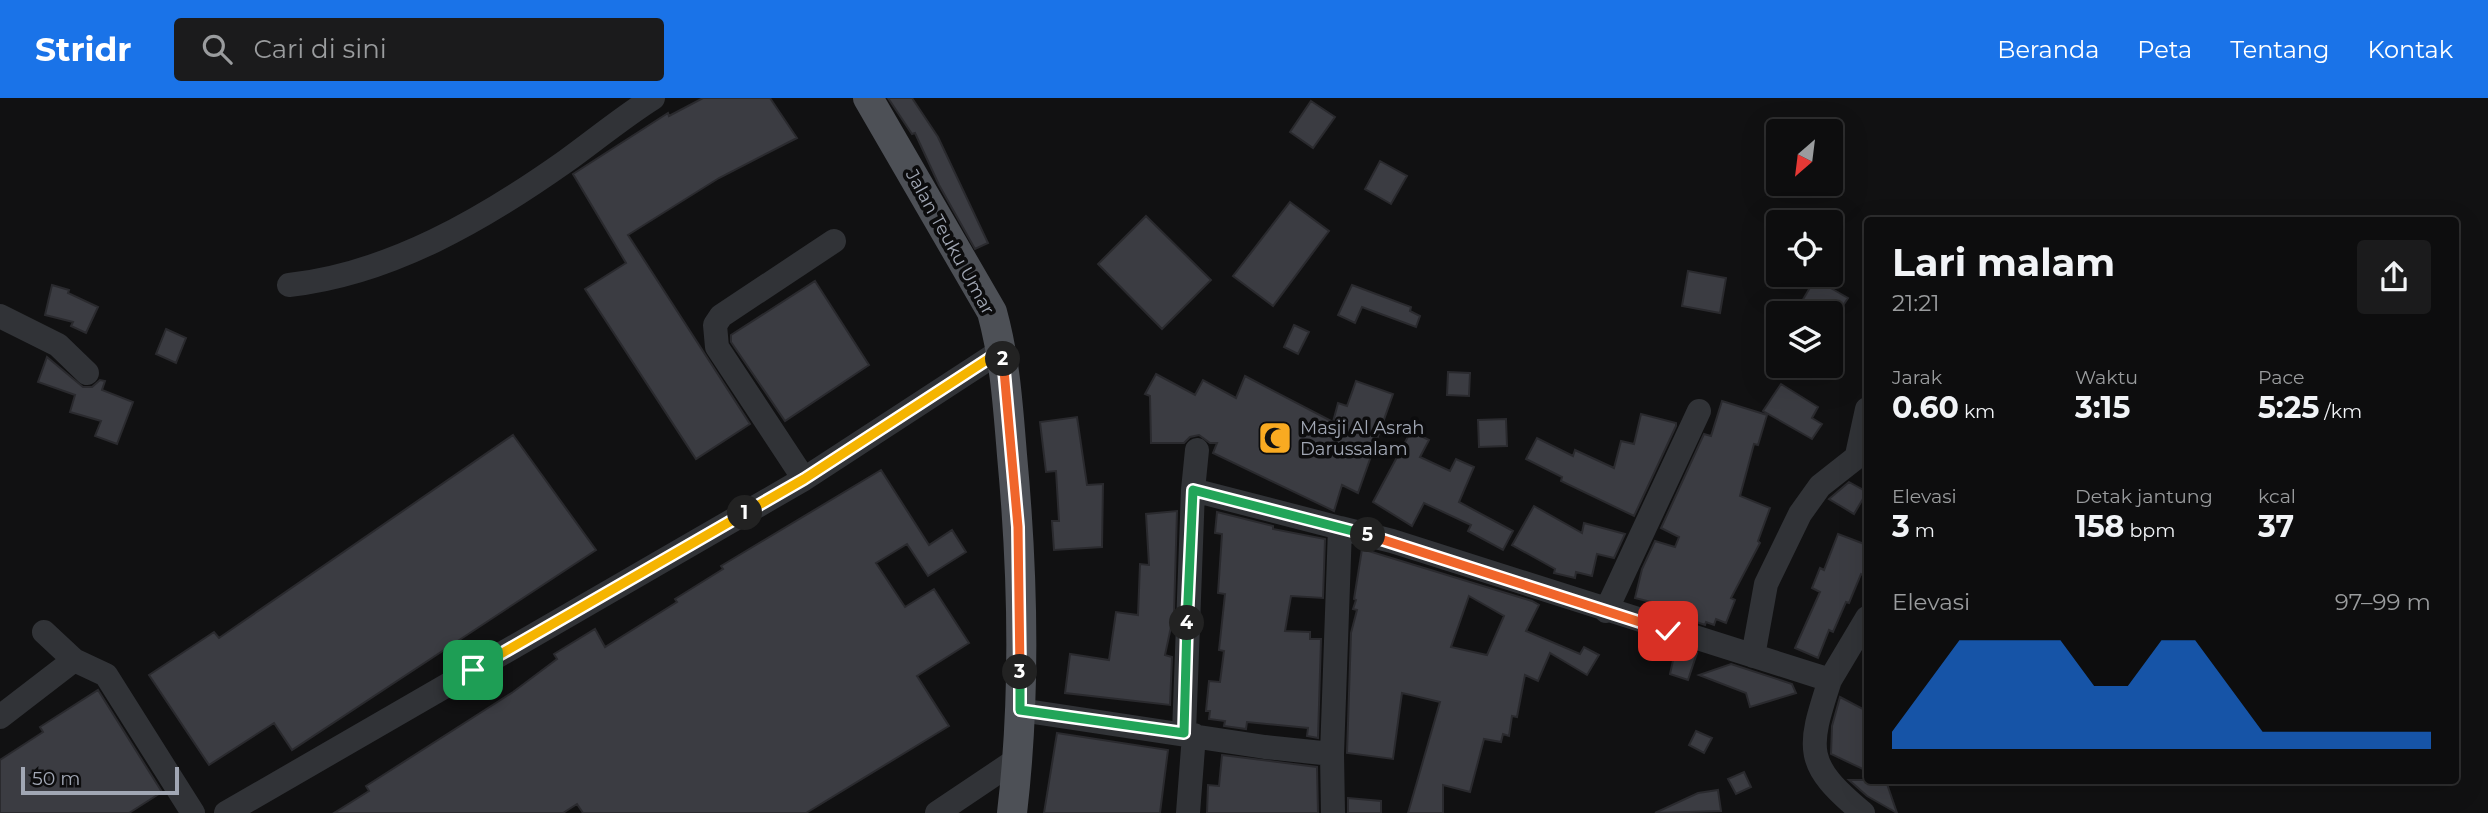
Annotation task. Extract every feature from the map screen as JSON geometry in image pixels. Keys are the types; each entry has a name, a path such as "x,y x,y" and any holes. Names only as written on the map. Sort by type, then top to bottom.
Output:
{"main road":[{"name":"Jalan Teuku Umar","path":"868,98 992,312 1002,350 1018,527 1020,710 1012,813"}],"street":[{"path":"289,285 324,281 373,267 458,229 563,162 653,98"},
{"path":"804,479 717,347 715,326 721,316 834,240"},
{"path":"0,316 58,345 87,373"},
{"path":"226,813 804,479 1002,350"},
{"path":"1606,611 1699,411"},
{"path":"1188,813 1193,490 1197,450"},
{"path":"1753,656 1766,584 1800,514 1820,486 1862,452"},
{"path":"1193,490 1392,541 1830,680"},
{"path":"1334,813 1332,754 1340,527"},
{"path":"1863,813 1836,790 1814,757 1816,722 1830,680 1864,623"},
{"path":"44,632 74,660 106,675 193,813"},
{"path":"0,717 74,660"},
{"path":"1020,710 1332,754"},
{"path":"936,813 1018,758"}],"building":[{"path":"703,98 770,98 797,138 719,178 628,235 750,424 696,459 585,289 626,263 573,174 668,113 669,116"},
{"path":"888,98 912,98 938,137 988,243 975,249 939,185 915,133 912,134"},
{"path":"1311,101 1335,117 1313,148 1290,132"},
{"path":"1380,161 1407,176 1391,204 1365,189"},
{"path":"1290,202 1329,231 1273,306 1233,276"},
{"path":"1146,216 1211,280 1162,329 1098,264"},
{"path":"1688,271 1726,278 1720,313 1682,306"},
{"path":"815,281 869,365 785,421 731,342 731,335"},
{"path":"52,285 69,290 68,293 98,307 86,333 71,326 73,322 45,315"},
{"path":"1352,285 1411,307 1410,311 1420,316 1416,327 1362,307 1355,323 1338,315"},
{"path":"1810,287 1829,287 1848,298 1843,306 1843,301 1802,301"},
{"path":"1294,325 1309,332 1298,354 1284,347"},
{"path":"166,329 186,338 176,363 156,354"},
{"path":"47,357 83,387 92,387 100,380 105,381 102,390 133,402 117,444 95,436 101,421 70,412 75,395 38,382"},
{"path":"1448,372 1470,373 1469,396 1447,395"},
{"path":"1156,374 1195,395 1203,380 1236,398 1245,376 1333,422 1338,403 1347,406 1356,381 1393,394 1358,493 1342,485 1334,511 1213,453 1217,443 1210,443 1199,435 1190,437 1184,443 1151,443 1150,396 1145,394"},
{"path":"1781,384 1818,407 1812,418 1822,424 1812,439 1763,411"},
{"path":"1722,401 1767,415 1758,445 1754,444 1740,496 1770,508 1758,541 1760,543 1731,598 1735,600 1726,623 1716,619 1714,625 1706,622 1705,625 1685,618 1687,611 1635,598 1642,569 1655,541 1675,547 1679,537 1661,528 1704,434 1711,436"},
{"path":"1641,414 1676,423 1676,426 1634,516 1561,481 1562,477 1526,459 1537,438 1573,456 1575,450 1614,468 1621,441 1634,444"},
{"path":"1077,417 1087,485 1103,484 1102,547 1054,550 1052,521 1059,521 1056,471 1046,472 1040,422"},
{"path":"1506,419 1507,446 1479,447 1478,420"},
{"path":"1411,431 1429,440 1420,457 1450,471 1456,459 1474,467 1459,502 1513,531 1503,550 1468,531 1471,525 1424,503 1412,526 1373,502"},
{"path":"513,435 596,550 292,750 274,723 209,765 149,675 214,632 219,638"},
{"path":"881,470 929,545 952,530 966,552 928,576 907,544 876,563 905,607 934,589 969,643 917,676 949,726 806,813 583,813 577,804 563,813 334,813 369,791 366,786 513,692 557,659 554,654 595,629 605,647 677,602 675,599 723,569 721,566"},
{"path":"1849,482 1864,490 1864,497 1854,514 1829,499"},
{"path":"1534,506 1582,533 1584,523 1625,534 1614,558 1597,554 1592,576 1576,572 1575,578 1554,573 1555,569 1512,545"},
{"path":"1177,511 1174,613 1165,655 1172,657 1170,705 1065,693 1070,654 1109,660 1116,612 1138,615 1140,564 1149,565 1146,514"},
{"path":"1217,512 1273,526 1273,529 1325,539 1323,598 1291,596 1285,631 1310,632 1310,639 1321,639 1318,738 1307,736 1308,728 1247,722 1246,729 1224,726 1225,721 1209,719 1210,711 1206,711 1209,681 1220,682 1224,651 1219,650 1225,594 1218,593 1222,534 1215,533"},
{"path":"1838,534 1864,544 1864,576 1861,574 1833,632 1829,630 1818,658 1795,648 1820,592 1812,588 1820,568 1824,570"},
{"path":"1362,549 1532,601 1539,605 1526,631 1580,654 1584,647 1599,655 1587,675 1550,653 1538,681 1525,675 1517,717 1512,716 1509,736 1503,734 1501,742 1484,739 1470,792 1443,785 1443,813 1408,813 1440,702 1402,693 1393,759 1347,753 1351,633 1357,610 1353,609","holes":["1469,596 1504,616 1487,655 1451,647"]},
{"path":"1676,647 1697,653 1688,680 1670,674"},
{"path":"1731,664 1792,684 1796,693 1750,707 1746,693 1699,675"},
{"path":"98,690 162,792 129,813 0,813 0,760 43,732 40,727"},
{"path":"1840,697 1864,709 1864,770 1831,754 1832,726"},
{"path":"1696,731 1712,738 1704,753 1689,745"},
{"path":"1057,733 1168,750 1160,813 1044,813"},
{"path":"1222,755 1317,767 1318,813 1207,813 1208,785 1219,786"},
{"path":"1744,772 1751,787 1736,794 1728,779"},
{"path":"1849,780 1864,780 1864,784 1887,784 1897,813 1867,796"},
{"path":"1718,790 1721,811 1655,813 1698,793"},
{"path":"1348,798 1381,801 1381,813 1348,813"}],"place":[{"name":"Masji Al Asrah Darussalam","path":"1275,438"}],"route":[{"path":"473,670 804,479 1002,350 1018,527 1020,710 1184,733 1193,490 1392,541 1668,631"}]}
